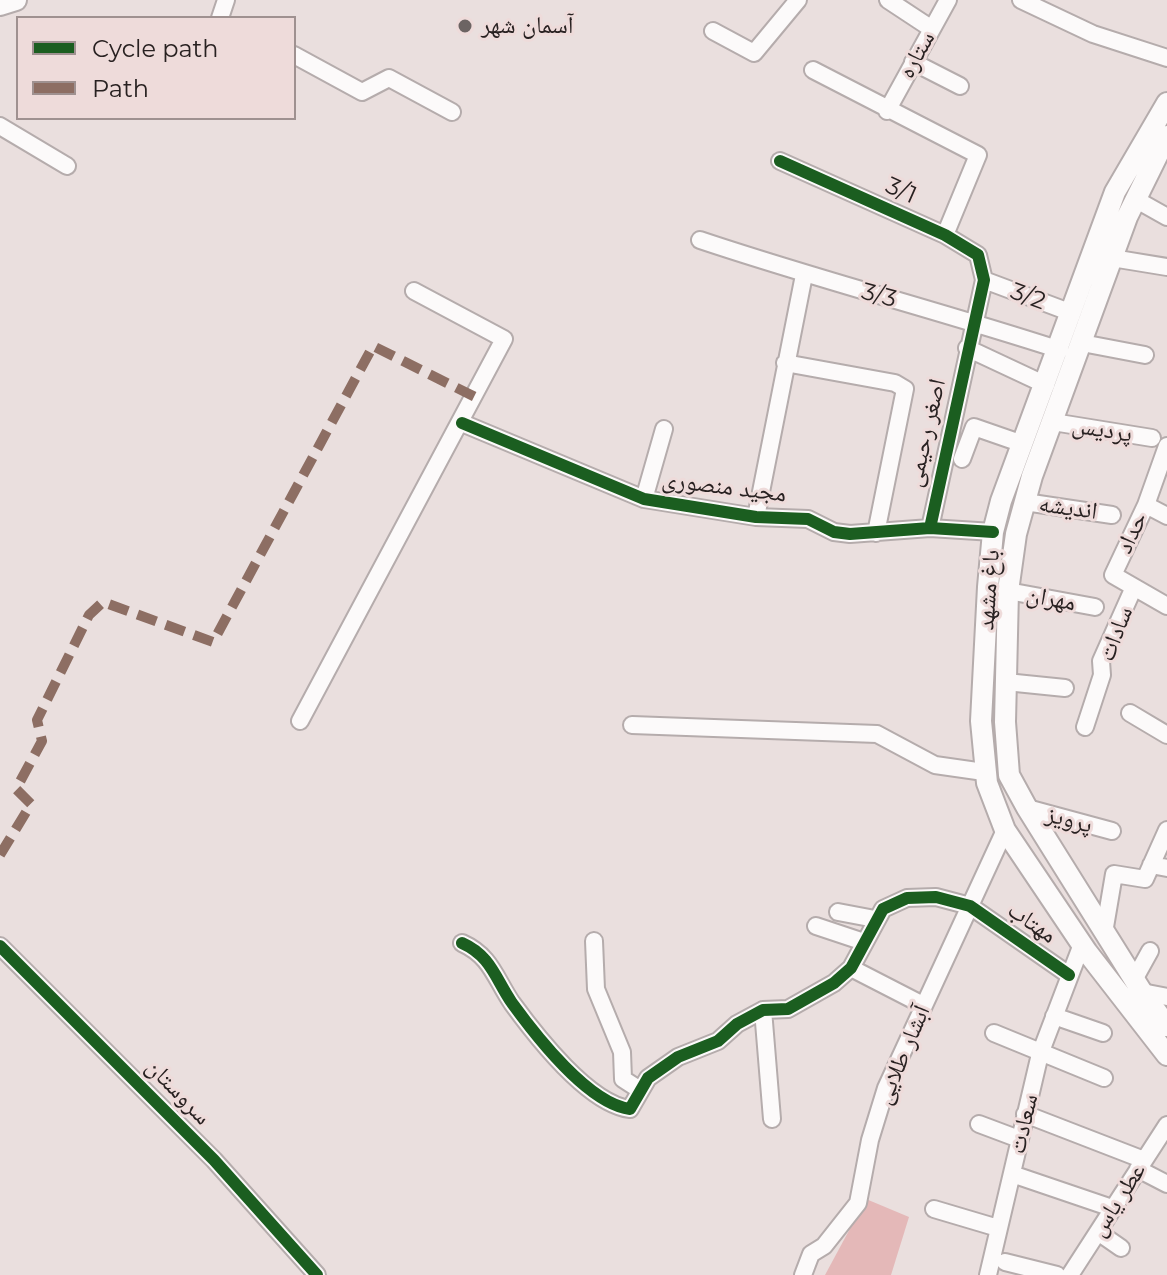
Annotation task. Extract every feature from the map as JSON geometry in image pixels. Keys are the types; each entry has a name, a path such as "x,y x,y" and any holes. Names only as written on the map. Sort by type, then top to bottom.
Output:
{"main road":[{"path":"0,5 16,0"},
{"name":"باغ مشهد","path":"1165,1011 1138,986 1009,775 1006,682 1008,591 1016,534 1082,343 1125,170 1167,103"},
{"name":"باغ مشهد","path":"1167,136 1072,313 993,532 981,721 984,772 1005,830 1082,944 1167,1055"},
{"path":"1042,882 1052,884 1061,878 1064,868"},
{"path":"1063,913 1067,897 1083,900"}],"street":[{"path":"713,31 754,53 798,0"},
{"path":"888,0 932,29"},
{"name":"ستاره","path":"887,111 948,0"},
{"path":"1021,0 1093,34 1167,58"},
{"path":"296,56 362,92 389,78 452,112"},
{"path":"913,62 960,86"},
{"path":"813,70 887,111 978,155 945,235"},
{"path":"0,126 67,166"},
{"name":"3/1","path":"780,161 945,235 978,255 984,280"},
{"path":"1135,199 1167,217"},
{"name":"3/3","path":"700,240 804,275 974,322 1060,350"},
{"path":"1104,257 1167,267"},
{"path":"756,517 804,275"},
{"name":"3/2","path":"984,280 1072,313"},
{"name":"اصغر رحیمی","path":"930,528 984,280"},
{"path":"300,721 462,423 504,339 414,291"},
{"path":"1082,343 1145,355"},
{"path":"967,348 1046,385"},
{"path":"785,363 895,383 905,389 876,533"},
{"name":"پردیس","path":"1053,422 1152,438"},
{"name":"مجید منصوری","path":"462,423 644,499 756,517 808,519 834,532 876,533 930,528 993,532"},
{"path":"962,459 974,427 1023,444"},
{"path":"644,499 664,429"},
{"name":"حداد","path":"1134,587 1113,575 1146,505 1167,446"},
{"name":"اندیشه","path":"1025,502 1112,515"},
{"path":"1146,505 1167,516"},
{"path":"1134,587 1167,606"},
{"name":"سادات","path":"1085,727 1102,675 1101,661 1134,587"},
{"name":"مهران","path":"1008,591 1095,607"},
{"path":"1006,682 1065,688"},
{"path":"1130,713 1167,735"},
{"path":"632,725 877,734 935,765 984,772"},
{"name":"پرویز","path":"1027,808 1112,831"},
{"name":"آبشار طلایی","path":"803,1275 811,1254 824,1246 858,1203 870,1140 886,1088 1005,830"},
{"path":"1104,933 1114,874 1145,879 1159,867 1167,830"},
{"path":"462,943 481,952 512,1003 551,1050 598,1096 616,1107 630,1109 648,1078 678,1057 718,1041 737,1024 763,1010 788,1009 816,996 851,968 883,909 907,898 936,897 970,906"},
{"name":"مهتاب","path":"970,906 1069,975"},
{"path":"838,912 875,919"},
{"path":"816,926 864,942"},
{"path":"594,941 596,989 622,1052 623,1079 640,1090"},
{"name":"سعادت","path":"988,1275 1040,1054 1082,944"},
{"name":"سروستان","path":"0,946 214,1160 317,1275"},
{"path":"1138,986 1150,951"},
{"path":"1069,975 1098,965"},
{"path":"851,968 923,1005"},
{"path":"763,1010 772,1119"},
{"path":"1054,1016 1103,1033"},
{"path":"994,1033 1104,1078"},
{"path":"1025,1114 1141,1164 1167,1184"},
{"path":"979,1124 1019,1139"},
{"name":"عطر یاس","path":"1070,1275 1167,1125"},
{"path":"1012,1174 1112,1208"},
{"path":"934,1209 998,1228"},
{"path":"1098,1232 1121,1248"},
{"path":"1005,1262 1057,1275"}],"shaded area":[{"path":"866,1199 909,1217 891,1275 825,1275"}],"marked path":[{"path":"0,855 31,804 16,789 42,741 37,720 89,615 103,602 213,642 373,346 475,397"}],"cycle path":[{"path":"780,161 945,235 978,255 984,280 930,528"},
{"path":"462,423 644,499 756,517 808,519 834,532 850,534 930,528 993,532"},
{"path":"462,943 480,954 492,968 522,1017 581,1082 614,1104 630,1109 648,1078 678,1057 718,1041 737,1024 763,1010 788,1009 834,983 851,968 883,909 907,898 936,897 970,906 1069,975"},
{"path":"0,946 214,1160 317,1275"}],"place":[{"name":"آسمان شهر","path":"465,26"}]}
